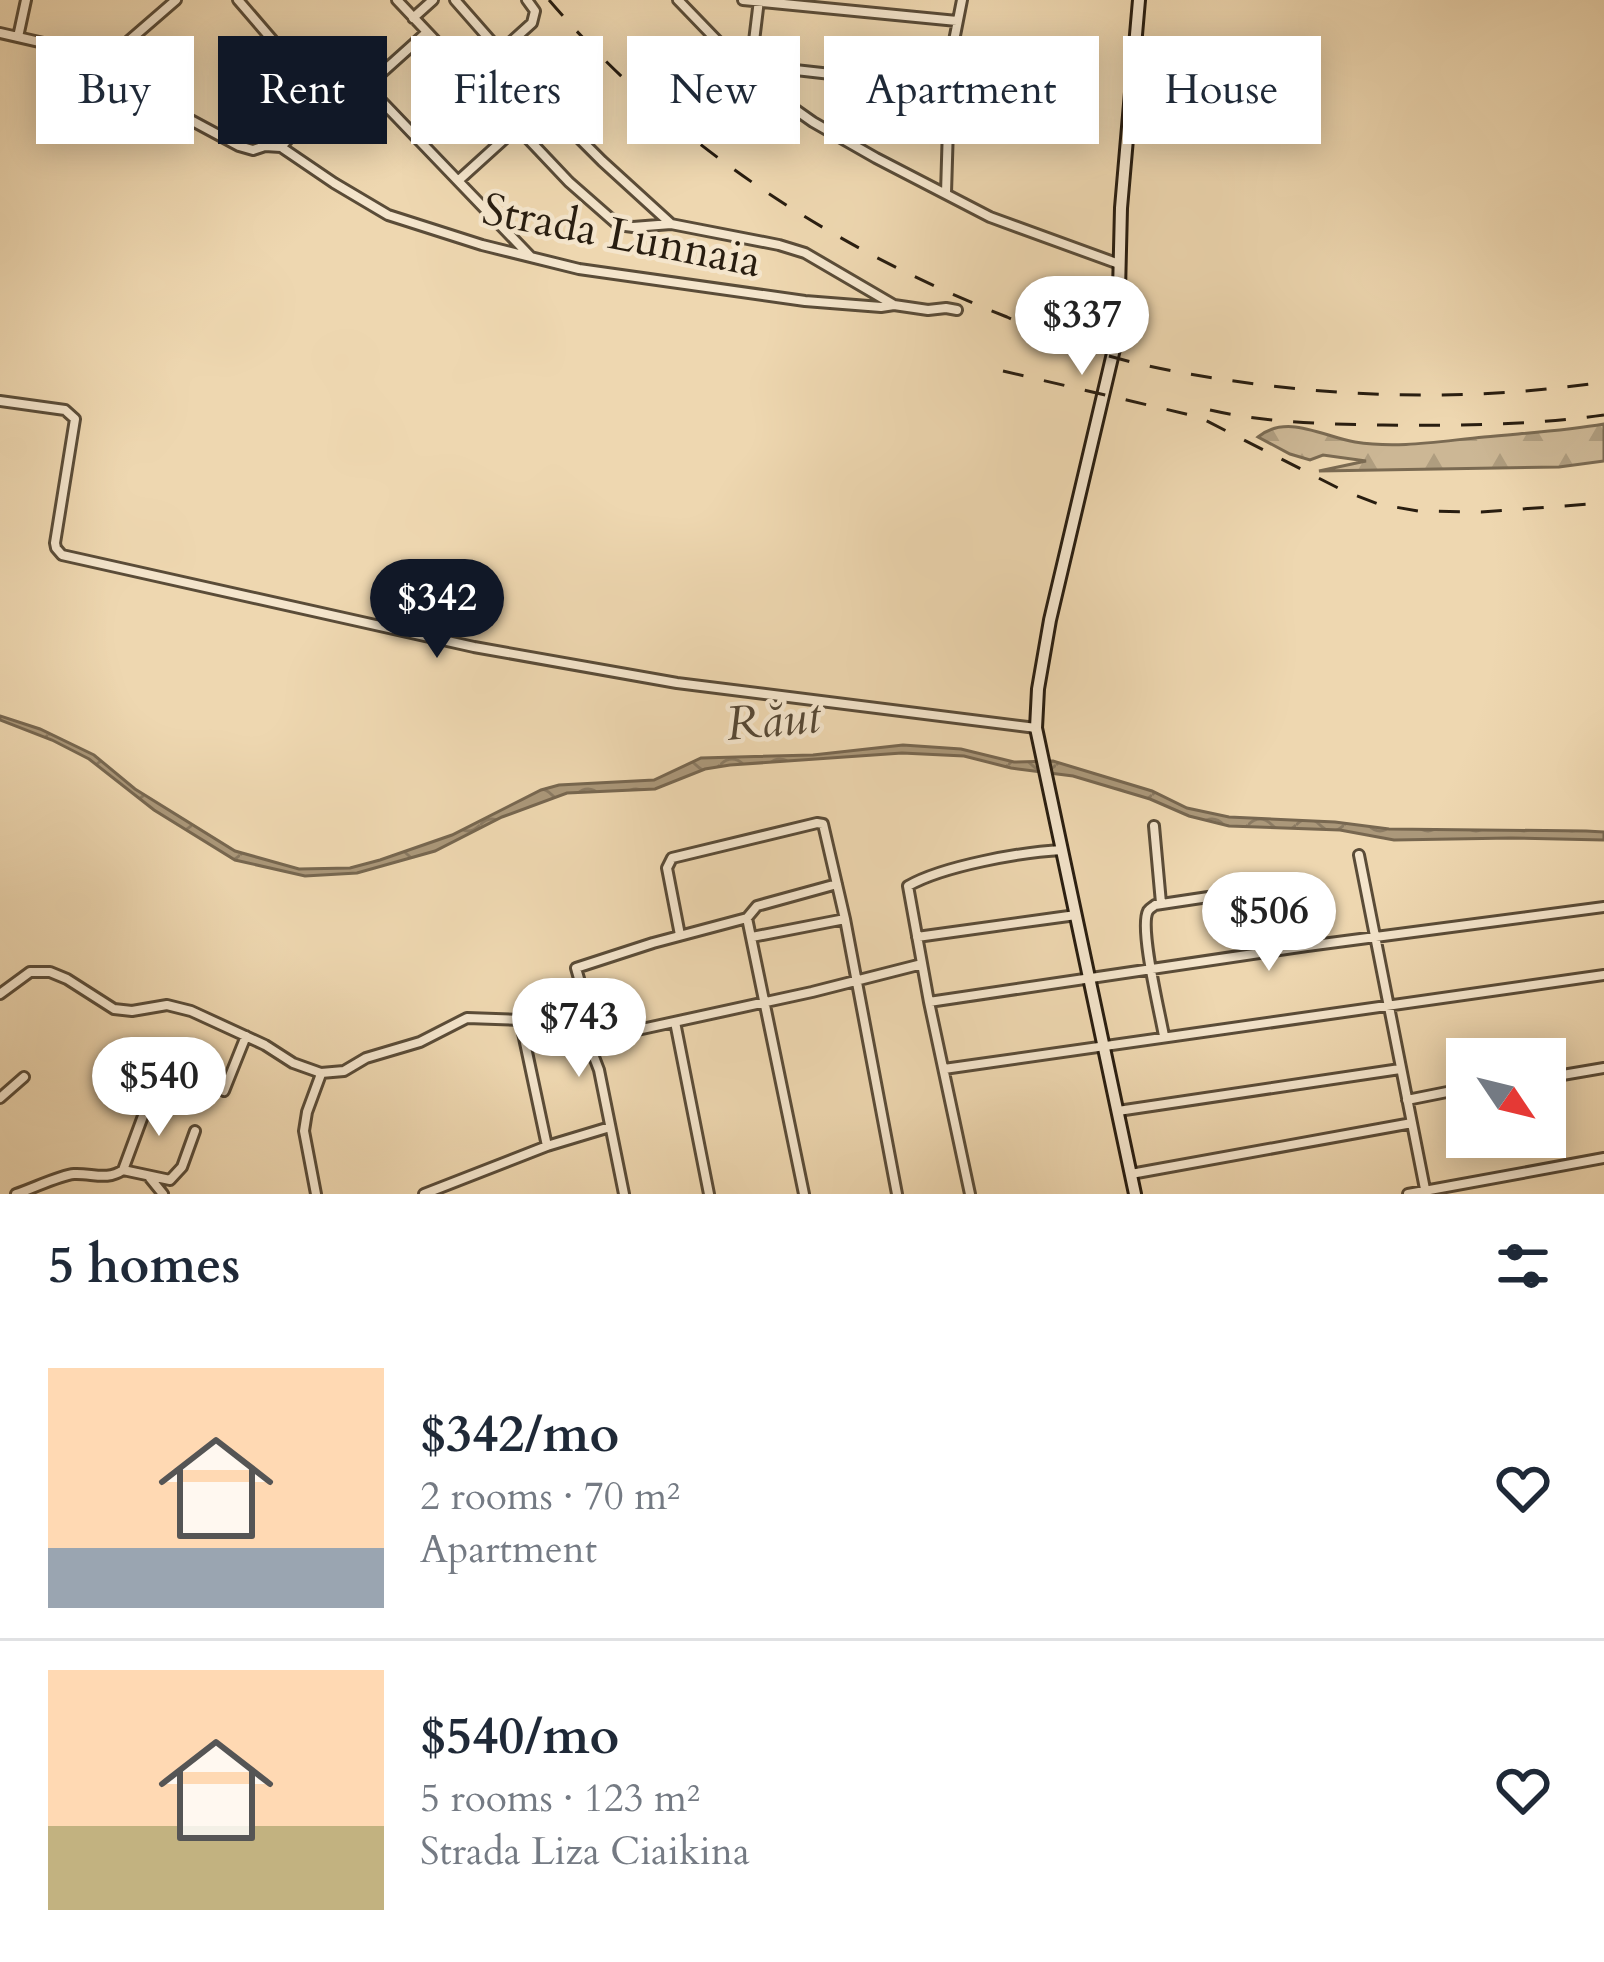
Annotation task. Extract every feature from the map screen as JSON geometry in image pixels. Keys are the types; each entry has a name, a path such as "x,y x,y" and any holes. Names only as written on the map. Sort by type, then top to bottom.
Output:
{"main road":[{"path":"1135,1194 1036,728 1051,620 1118,332 1118,264 1139,0"}],"street":[{"path":"18,37 26,0"},
{"path":"134,36 176,0"},
{"path":"238,0 267,36"},
{"path":"397,0 429,36"},
{"path":"413,18 433,0"},
{"path":"454,0 488,36"},
{"path":"517,36 532,23 535,11 527,0"},
{"path":"678,0 716,36"},
{"path":"743,0 957,21"},
{"path":"955,36 962,0"},
{"path":"754,36 759,1"},
{"path":"0,33 36,41"},
{"path":"387,68 426,33"},
{"path":"387,106 530,256"},
{"path":"800,113 990,217 1118,264"},
{"name":"Strada Lunnaia","path":"194,122 239,146 253,150 281,147 388,215 578,269 732,291 957,310"},
{"path":"281,147 284,144"},
{"path":"459,180 498,144"},
{"path":"533,144 618,225 671,224 772,243 805,253 894,304"},
{"path":"586,144 671,224"},
{"path":"946,193 947,144"},
{"path":"0,401 64,410 75,419 55,542 62,555 474,647 677,683 1036,728"},
{"path":"680,935 667,868 672,858 823,824 897,1194"},
{"path":"1154,826 1161,903"},
{"path":"970,1194 908,886 970,865 1063,850"},
{"path":"1359,855 1426,1192"},
{"path":"624,1194 594,1057 596,1039 576,968 747,918 757,906 837,884"},
{"path":"1164,1036 1151,970 1146,918 1151,907 1295,884 1301,889 1307,946"},
{"path":"928,1002 1604,907"},
{"path":"917,938 1077,915"},
{"path":"747,918 804,1194"},
{"path":"752,937 844,919"},
{"path":"596,1039 922,964"},
{"path":"0,994 29,973 46,971 113,1009 176,1006 321,1073 344,1071 467,1018 575,1027 596,1039"},
{"path":"944,1069 1604,975"},
{"path":"520,1019 547,1146"},
{"path":"675,1022 710,1194"},
{"path":"224,1091 246,1036"},
{"path":"1566,1074 1604,1068"},
{"path":"1118,1111 1400,1069"},
{"path":"316,1194 304,1131 321,1073"},
{"path":"0,1098 24,1077"},
{"path":"16,1194 68,1175 117,1175 123,1170 153,1089"},
{"path":"1407,1100 1446,1092"},
{"path":"1131,1174 1412,1123"},
{"path":"424,1194 610,1127"},
{"path":"123,1170 170,1180 177,1175 195,1131"},
{"path":"1408,1194 1604,1158"},
{"path":"149,1177 163,1194"}],"green space":[{"path":"1604,424 1604,461 1559,467 1319,471 1366,461 1323,455 1310,460 1258,437 1269,430 1293,427 1355,442 1403,445"}],"water":[{"path":"0,716 94,755 135,789 235,851 299,869 350,868 380,860 452,835 559,785 654,780 701,758 813,755 903,745 961,749 1014,762 1053,761 1152,791 1187,808 1229,817 1389,829 1604,832 1604,840 1394,840 1340,830 1229,826 1073,776 964,756 902,753 730,765 705,769 655,789 567,793 502,817 435,851 357,873 305,876 235,860 154,810 89,759 0,720"}],"railway":[{"path":"549,0 648,101 758,187 879,259 1056,339 1179,372 1338,392 1498,393 1604,382"},
{"path":"1003,371 1199,417 1378,504 1418,511 1481,512 1604,503"},
{"path":"1210,410 1274,420 1383,425 1494,424 1604,415"}],"water label":[{"name":"Răut","path":"773,719"}]}
